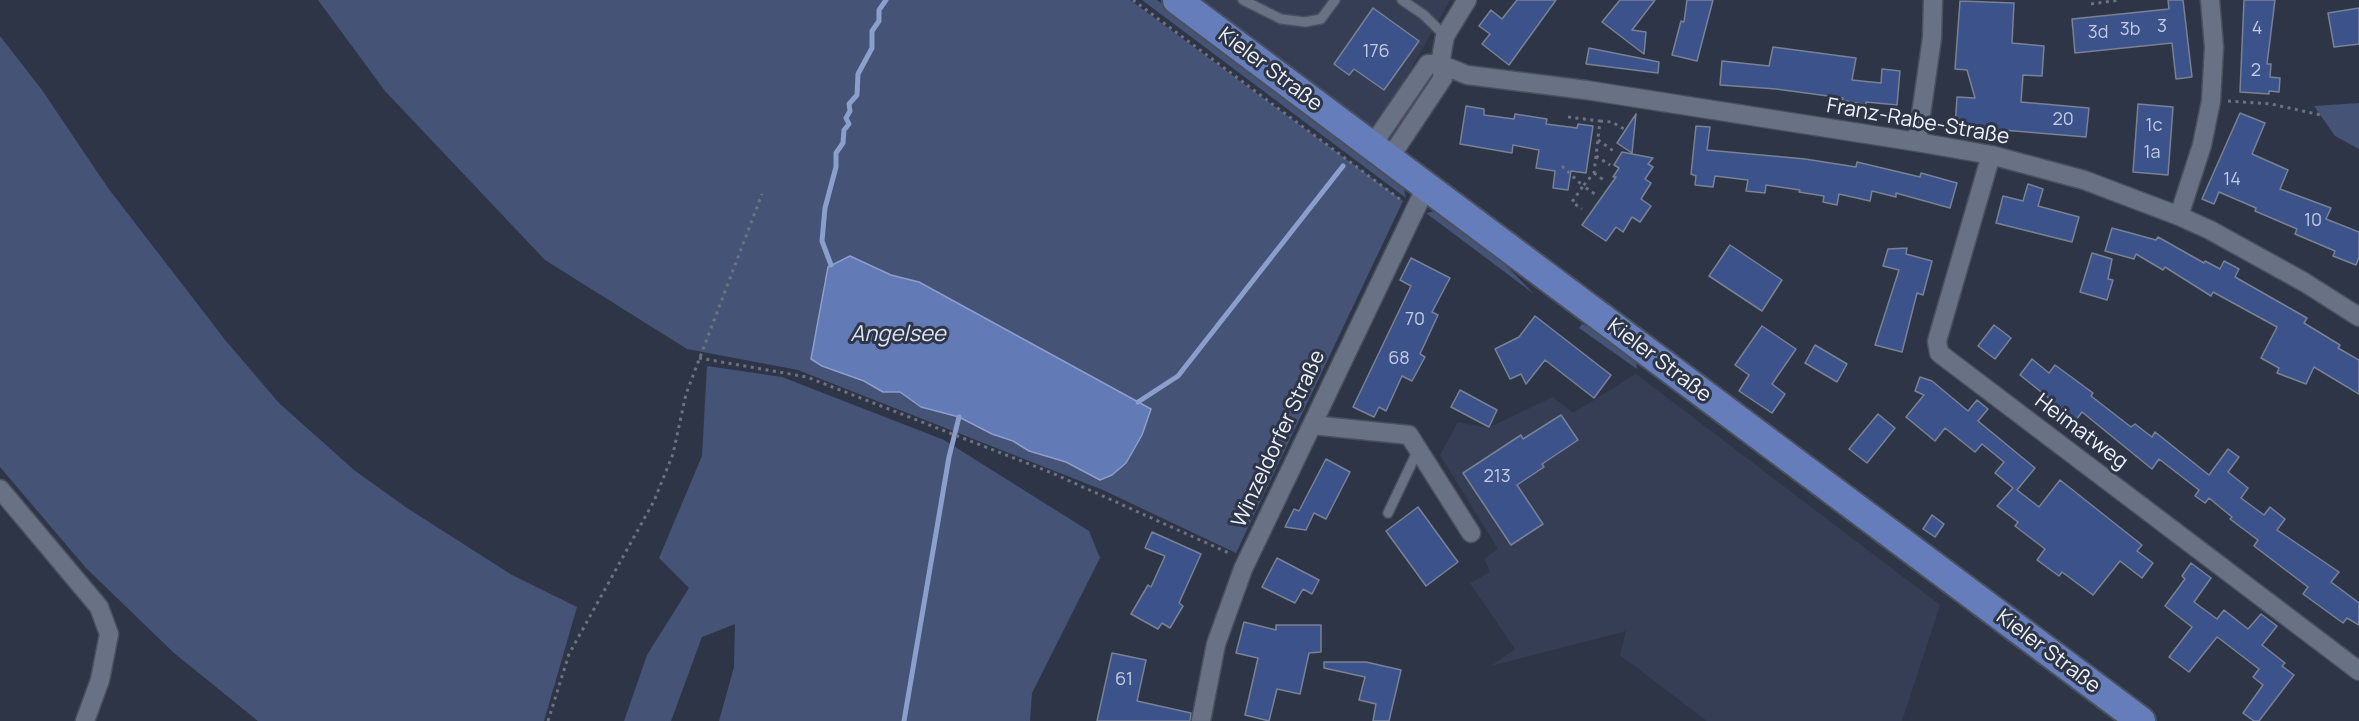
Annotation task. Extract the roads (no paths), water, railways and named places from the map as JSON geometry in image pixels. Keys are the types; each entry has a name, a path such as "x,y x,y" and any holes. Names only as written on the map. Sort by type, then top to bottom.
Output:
{"main road":[{"name":"Kieler Straße","path":"1177,0 2141,721"}],"street":[{"path":"1380,153 1443,78 1440,64 1445,36 1467,0"},
{"path":"1917,142 1932,38 1933,0"},
{"path":"2179,216 2202,144 2211,101 2214,47 2210,0"},
{"name":"Franz-Rabe-Straße","path":"1440,64 1467,75 1586,90 1991,155 2084,180 2210,230 2304,282 2359,316"},
{"name":"Heimatweg","path":"1991,155 1936,341 1939,352 2359,671"},
{"name":"Winzeldorfer Straße","path":"1201,721 1216,644 1226,610 1247,561 1426,187"},
{"path":"1312,425 1409,435 1471,533"},
{"path":"0,489 99,607 109,634 100,680 85,721"}],"lane":[{"path":"1243,0 1281,19 1305,22 1321,19 1335,0"},
{"path":"1402,0 1424,15 1445,36"},
{"path":"1388,513 1418,450"}],"water":[{"name":"Angelsee","path":"850,256 891,275 919,282 1151,409 1142,435 1126,463 1112,475 1100,480 1066,462 1029,451 1013,441 992,434 959,417 921,407 900,392 883,392 864,381 822,366 811,359 828,267"}],"waterway":[{"path":"831,265 822,241 825,208 836,167 836,153 843,143 844,130 849,124 846,118 850,111 849,104 857,95 858,74 872,48 872,31 879,21 879,10 886,0"},
{"path":"1138,402 1178,376 1343,166"},
{"path":"904,721 949,457 959,417"}]}
